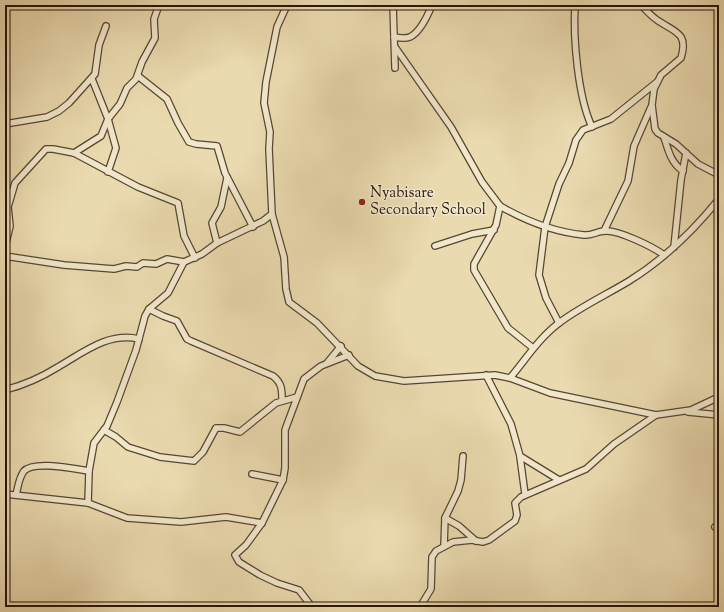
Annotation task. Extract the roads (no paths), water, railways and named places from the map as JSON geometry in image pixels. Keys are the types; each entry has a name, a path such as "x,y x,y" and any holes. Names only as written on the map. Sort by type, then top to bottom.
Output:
{"street":[{"path":"74,153 101,136 108,119 120,104 127,88 138,76 142,62 155,38 154,19 159,5"},
{"path":"287,5 281,15 272,44 264,103 270,132 269,160 272,214 284,258 286,289 289,302 317,323 366,372 375,376 404,381 486,375 510,378 550,393 656,415 684,412 719,397"},
{"path":"393,5 396,68"},
{"path":"394,37 409,37 414,34 423,22 432,5"},
{"path":"575,5 576,46 584,106 592,127"},
{"path":"643,5 658,20 676,30 682,38 682,53 680,59 664,72 657,82 653,92 652,105 654,129 676,144 698,164 719,175"},
{"path":"5,124 37,119 58,112 92,79 97,68 98,46 106,26"},
{"path":"395,47 451,127 482,182 500,206 521,218 545,227 586,235 604,231 616,233 644,244 664,255"},
{"path":"138,76 167,99 189,142 217,146 227,177 252,227"},
{"path":"92,79 108,119 116,148 108,172"},
{"path":"559,323 546,298 540,281 545,227 559,184 576,140 583,130 611,119 657,82"},
{"path":"604,231 628,181 634,146 652,105"},
{"path":"664,137 672,158 677,166 683,171"},
{"path":"5,247 10,226 9,203 15,183 46,149 52,149 74,153 138,187 178,203 184,236 195,258"},
{"path":"674,248 686,153"},
{"path":"217,243 211,226 221,207 227,177"},
{"path":"510,378 533,348 559,323 631,280 674,248 709,212 719,199"},
{"path":"500,206 499,218 494,230 474,264 474,270 508,328 533,348"},
{"path":"5,256 64,265 114,269 126,266 137,268 143,263 156,264 164,260 184,262 195,258 217,243 252,227 272,214"},
{"path":"435,246 472,234 494,230"},
{"path":"88,503 89,471 96,439 104,430 117,402 139,339 145,316 149,309 168,293 184,262"},
{"path":"149,309 163,316 177,320 187,339 273,376 278,380 282,387 282,400"},
{"path":"5,390 40,377 88,348 100,343 124,336 139,339"},
{"path":"327,363 341,346"},
{"path":"312,607 299,590 277,583 260,575 235,557 236,553 246,545 262,523 283,480 286,463 285,430 306,377 327,363 349,355"},
{"path":"486,375 511,424 520,456 525,494"},
{"path":"104,430 116,437 128,447 160,457 194,461 204,452 214,429 220,427 235,432 241,431 271,406 282,400 297,397"},
{"path":"684,412 719,415"},
{"path":"420,607 431,590 432,557 436,551 444,546 460,541 485,542 512,524 516,517 516,502 525,494 586,469 614,444 656,415"},
{"path":"444,546 445,518 456,498 460,485 462,456"},
{"path":"520,456 559,480"},
{"path":"16,495 21,477 29,467 65,467 89,471"},
{"path":"252,474 283,480"},
{"path":"5,494 88,503 127,518 181,522 226,517 262,523"},
{"path":"445,518 459,526 476,541"}],"place":[{"name":"Nyabisare Secondary School","path":"362,202"}]}
